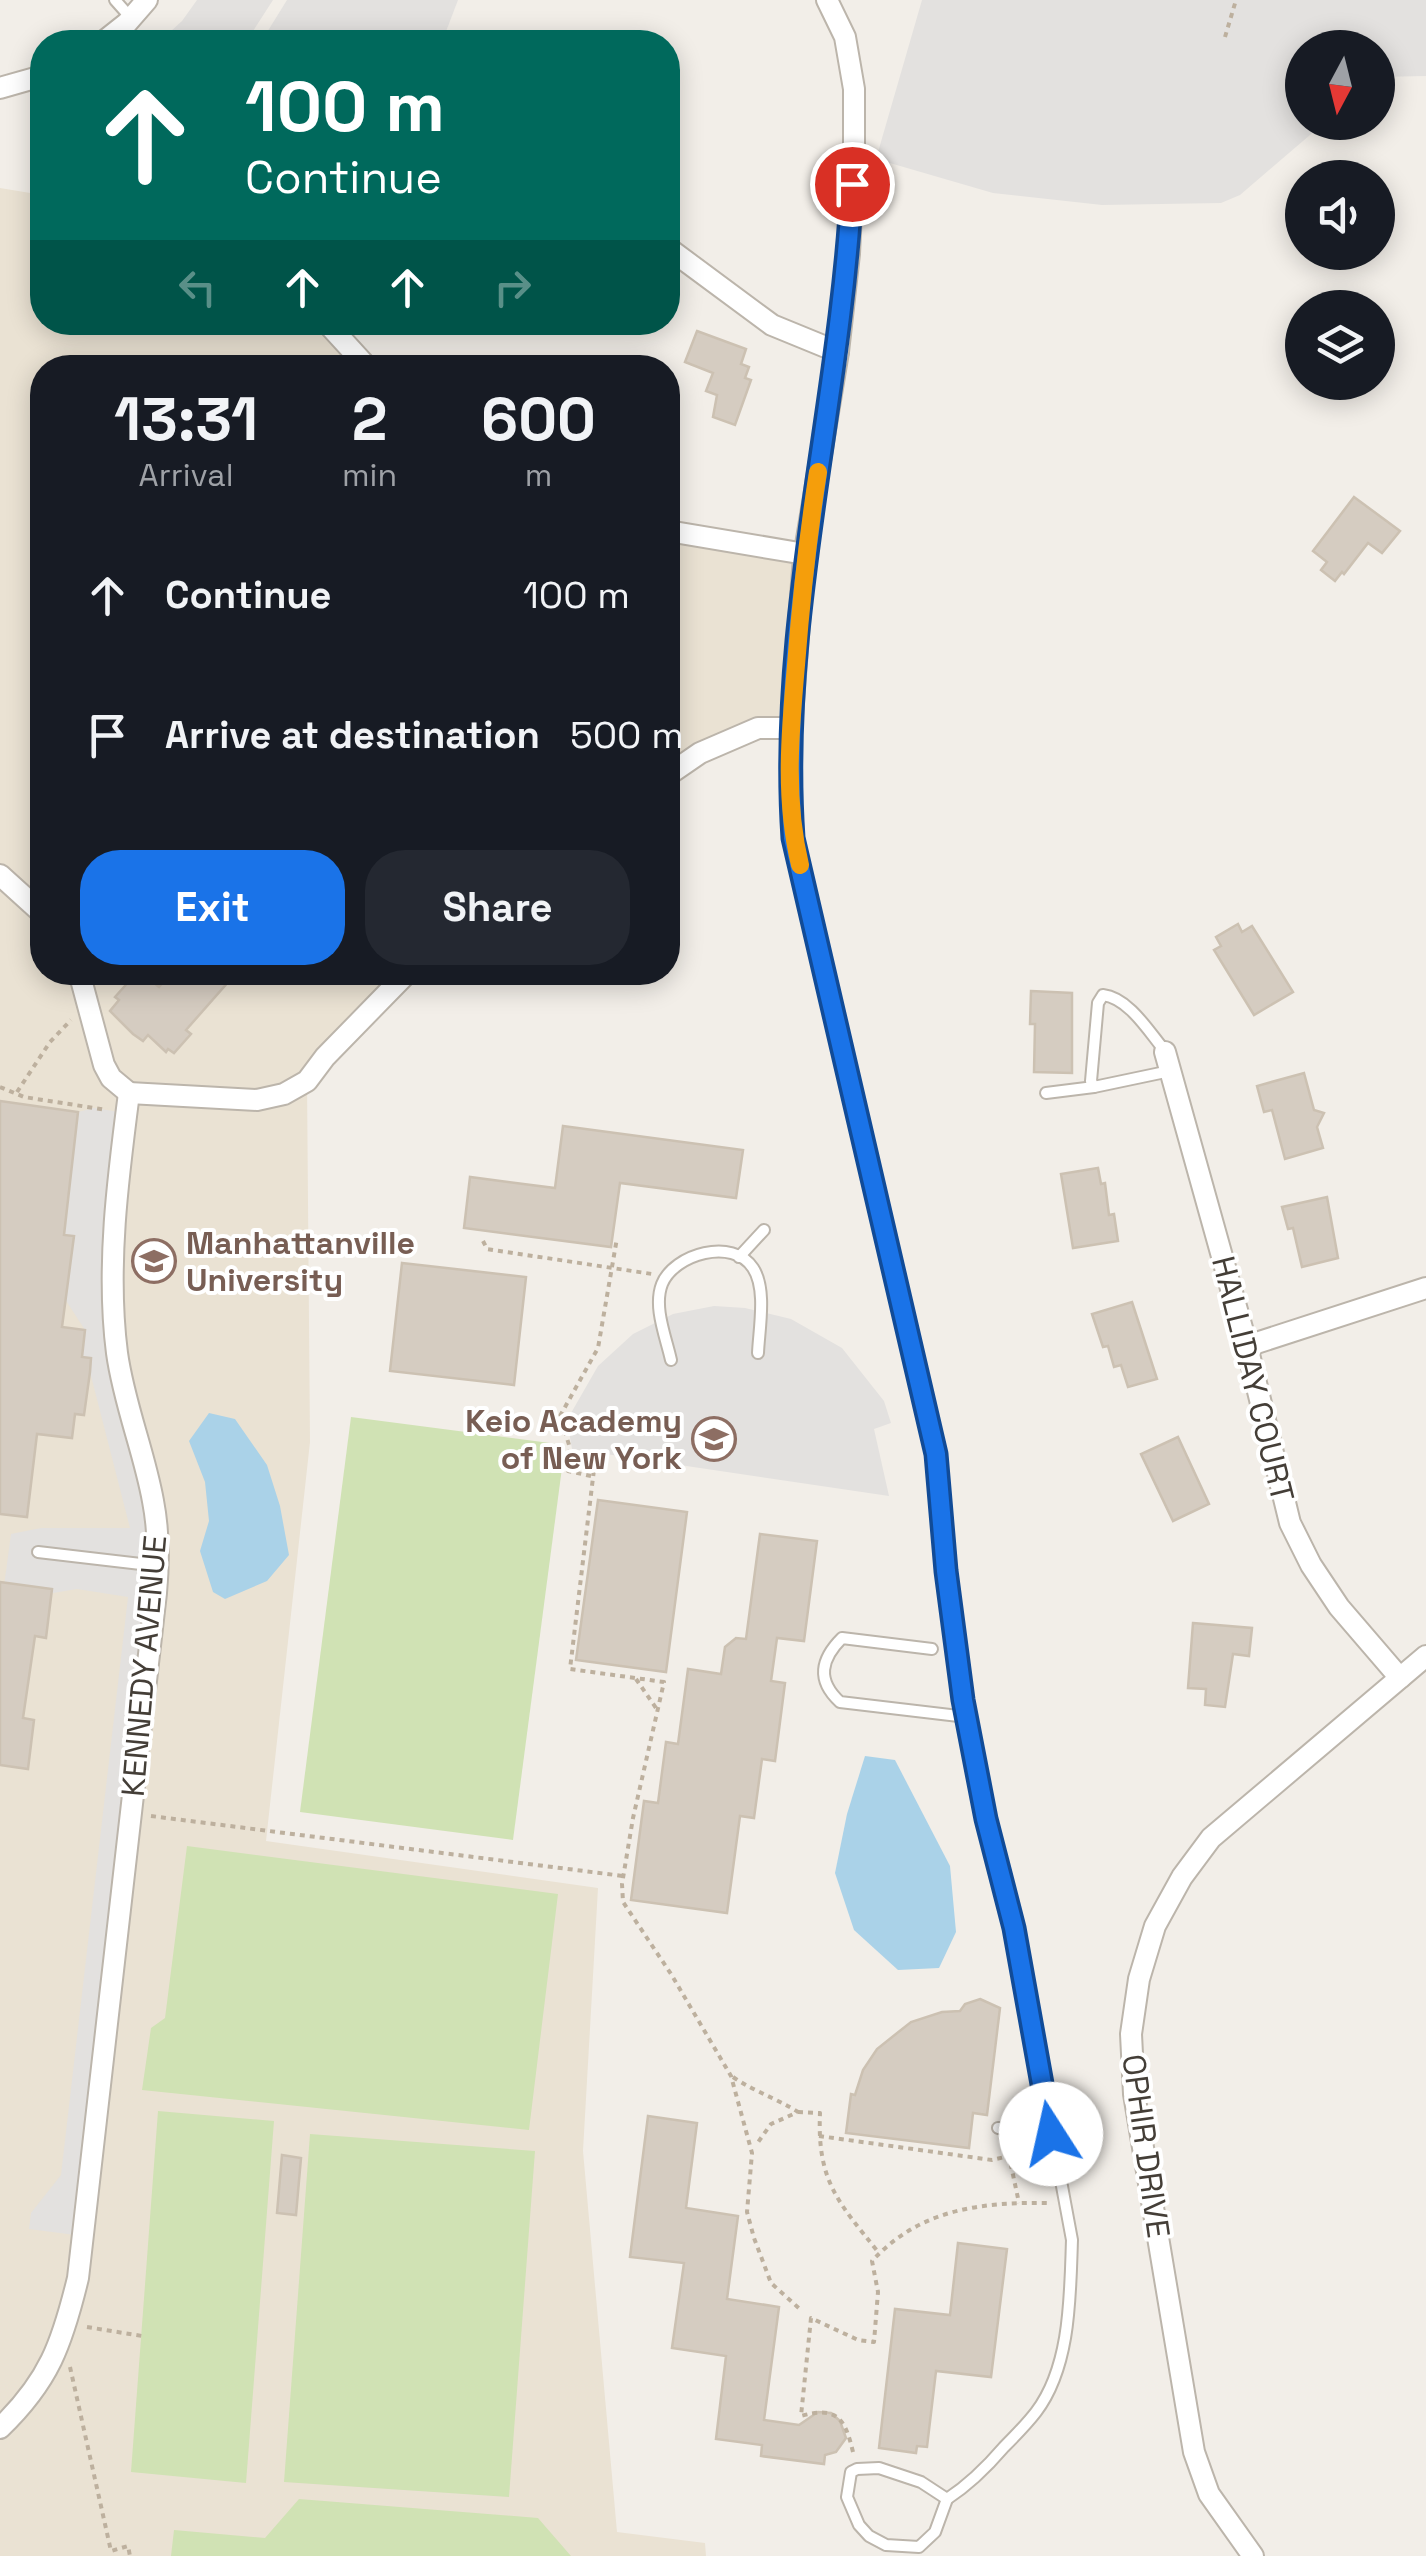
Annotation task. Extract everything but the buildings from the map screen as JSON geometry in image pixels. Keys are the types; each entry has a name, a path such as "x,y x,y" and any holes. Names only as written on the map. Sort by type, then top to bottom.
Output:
{"street":[{"path":"117,30 147,0"},
{"path":"680,767 700,753 758,728 790,728 804,554 838,352 849,254 854,90 845,37 828,0"},
{"path":"0,88 30,79"},
{"path":"680,257 772,325 838,352"},
{"path":"338,335 356,355"},
{"path":"680,533 804,554"},
{"path":"0,875 30,902"},
{"path":"81,985 104,1065 127,1103 257,1100 284,1094 307,1081 325,1057 395,985"},
{"name":"HALLIDAY COURT","path":"1168,1062 1247,1346 1290,1523 1311,1565 1339,1607 1400,1678"},
{"name":"KENNEDY AVENUE","path":"0,2428 28,2402 57,2352 67,2324 80,2257 158,1566 153,1499 117,1349 115,1267 120,1152 127,1103"},
{"path":"1247,1346 1426,1288"},
{"name":"OPHIR DRIVE","path":"1253,2556 1209,2494 1194,2452 1134,2094 1131,2034 1139,1979 1155,1926 1182,1877 1211,1838 1426,1656"}],"lane":[{"path":"115,0 131,18"},
{"path":"790,728 788,768 793,838 936,1454 946,1571 967,1717 986,1819 1014,1928 1072,2240 1070,2290 1060,2357 1052,2382 1038,2410 972,2483 947,2499 935,2532 919,2547 886,2545 859,2525 847,2497 851,2472 857,2468 879,2468 921,2482 947,2499"},
{"path":"1046,1094 1094,1087 1168,1062 1131,1010 1113,996 1104,995 1098,1003 1091,1081 1094,1087"},
{"path":"738,1256 764,1230"},
{"path":"671,1360 658,1300 667,1277 687,1259 723,1251 738,1256 753,1268 759,1288 758,1352"},
{"path":"38,1552 158,1566"},
{"path":"932,1649 842,1638 829,1651 822,1674 829,1692 840,1702 967,1717"},
{"path":"998,2128 1051,2134"}],"path":[{"path":"1225,37 1236,0"},
{"path":"16,1094 50,1042 86,1008"},
{"path":"0,1086 16,1094 127,1103"},
{"path":"594,1476 568,1471 570,1448 560,1416 598,1348 617,1238"},
{"path":"483,1241 487,1249 667,1277"},
{"path":"595,1460 570,1669 664,1682 623,1876 623,1902 731,2076 760,2096 782,2102 798,2112"},
{"path":"636,1678 658,1710"},
{"path":"132,1813 623,1876"},
{"path":"731,2076 752,2153 746,2212 771,2283 802,2311"},
{"path":"756,2145 770,2124 798,2112 820,2113 824,2175 840,2206 879,2254"},
{"path":"819,2136 992,2160 1009,2156 1020,2203"},
{"path":"857,2468 846,2424 833,2413 801,2416 812,2318 858,2340 874,2342 878,2292 872,2261 909,2228 994,2202 1066,2204"},
{"path":"67,2324 142,2336"},
{"path":"57,2352 68,2357 111,2551 128,2546 130,2556"}],"shaded area":[{"path":"197,0 273,0 254,30 172,30"},
{"path":"287,0 458,0 447,30 268,30"},
{"path":"922,0 1426,0 1426,76 1395,77 1395,30 1285,30 1285,140 1304,140 1240,195 1221,203 1102,205 993,193 876,159"},
{"name":"Manhattanville University","path":"0,188 30,193 30,335 337,335 357,355 30,355 30,985 397,985 307,1081 310,1442 266,1841 598,1888 583,2151 617,2532 705,2543 706,2556 0,2556"},
{"path":"680,533 805,554 791,728 758,728 680,769"},
{"path":"94,1108 126,1113 115,1308 158,1534 83,2236 29,2229 31,2213 61,2175 128,1597 77,1589 53,1593 4,1586 11,1534 41,1528 130,1528 90,1372 91,1359 82,1357 85,1330 65,1299 3,1227 67,1206 78,1112"},
{"path":"714,1306 745,1308 791,1319 842,1348 884,1401 891,1423 874,1429 889,1496 572,1449 567,1420 598,1366 633,1334 673,1314"}],"green space":[{"path":"351,1417 565,1445 513,1840 300,1812"},
{"path":"187,1846 558,1894 529,2130 142,2090 151,2028 165,2018"},
{"path":"158,2111 274,2121 246,2483 131,2472"},
{"path":"310,2134 535,2151 509,2497 284,2482"},
{"path":"299,2499 538,2518 571,2556 171,2556 174,2530 265,2538"}],"water":[{"path":"209,1413 235,1419 267,1465 289,1555 267,1581 225,1599 213,1592 200,1551 209,1521 205,1482 189,1441"},
{"path":"865,1756 895,1760 950,1866 956,1932 939,1968 898,1970 854,1930 835,1873 847,1814"}],"slow traffic":[{"path":"800,865 793,838 788,768 804,557 818,472"}],"place":[{"name":"Manhattanville University","path":"154,1261"},
{"name":"Keio Academy of New York","path":"714,1439"}],"route":[{"path":"852,184 838,352 804,557 788,768 793,838 936,1454 963,1700 986,1819 1014,1928 1051,2134"}]}
